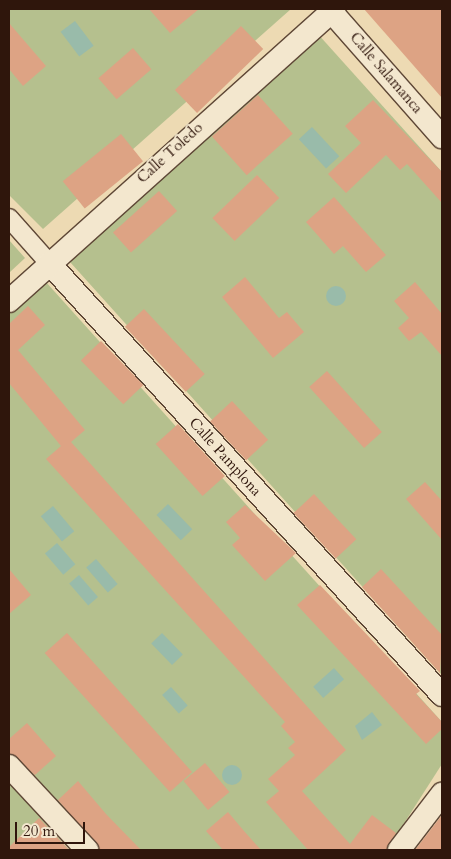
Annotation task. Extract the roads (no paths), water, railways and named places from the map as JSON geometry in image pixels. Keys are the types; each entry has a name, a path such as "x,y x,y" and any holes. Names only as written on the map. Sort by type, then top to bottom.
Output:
{"street":[{"name":"Calle Salamanca","path":"331,10 442,137"},
{"name":"Calle Toledo","path":"9,301 331,10"},
{"name":"Calle Pamplona","path":"9,218 442,695"},
{"path":"9,766 88,850"},
{"path":"400,850 442,794"}]}
